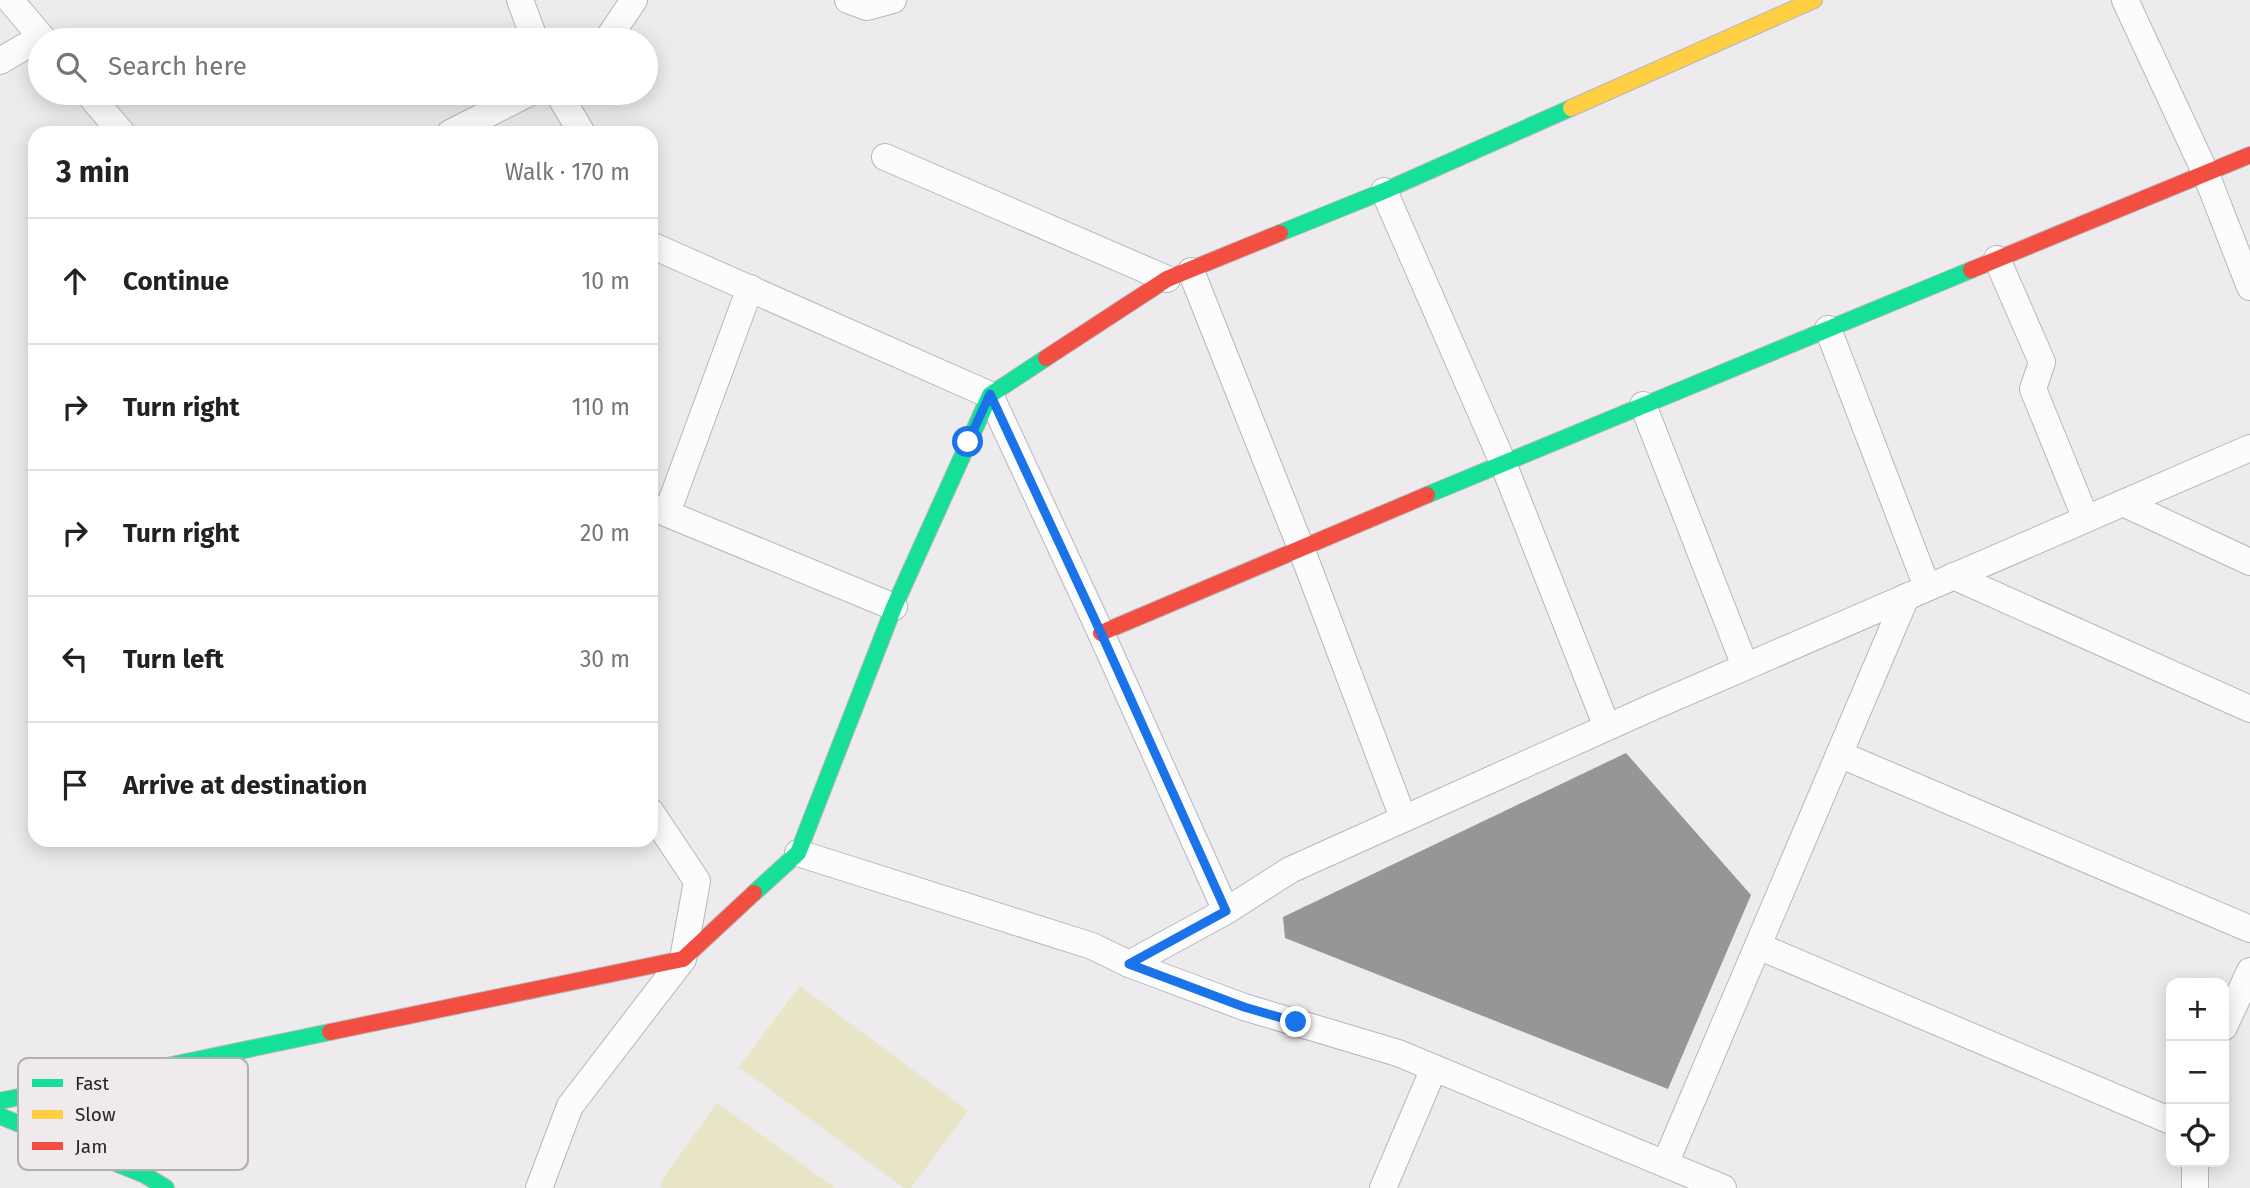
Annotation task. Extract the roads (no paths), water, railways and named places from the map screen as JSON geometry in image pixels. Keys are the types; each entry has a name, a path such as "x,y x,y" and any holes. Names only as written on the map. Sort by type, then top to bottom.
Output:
{"street":[{"path":"10,0 34,28"},
{"path":"520,0 530,28"},
{"path":"615,28 634,0"},
{"path":"848,0 867,7 893,0"},
{"path":"547,1184 570,1106 683,959 798,853 894,607 990,394 1179,275 1384,191 1814,0"},
{"path":"2124,0 2206,174 2250,287"},
{"path":"0,61 28,46"},
{"path":"98,105 116,126"},
{"path":"464,126 505,105"},
{"path":"565,105 578,126"},
{"path":"1101,633 1503,463 2250,155"},
{"path":"885,157 1179,275 1301,548 1403,818"},
{"path":"1384,191 1503,463 1606,727"},
{"path":"658,248 990,394 1226,911"},
{"path":"1997,259 2042,362 2033,390 2086,519"},
{"path":"750,288 659,510 894,607"},
{"path":"1665,1164 1839,754 1916,592 1828,329"},
{"path":"1643,405 1745,666"},
{"path":"1129,964 1226,911 1290,870 1606,727 2250,448"},
{"path":"2123,503 2250,562"},
{"path":"1953,576 2250,709"},
{"path":"1839,754 2250,929"},
{"path":"658,822 697,881 683,959"},
{"path":"798,853 1092,946 1129,964 1244,1007 1398,1053 1665,1164 1710,1186"},
{"path":"1758,946 2166,1119"},
{"path":"207,1058 683,959"},
{"path":"2229,1016 2250,971"},
{"path":"1383,1188 1434,1068"},
{"path":"0,1101 18,1097"},
{"path":"0,1116 18,1123"},
{"path":"2195,1167 2195,1188"},
{"path":"133,1170 166,1188"}]}
